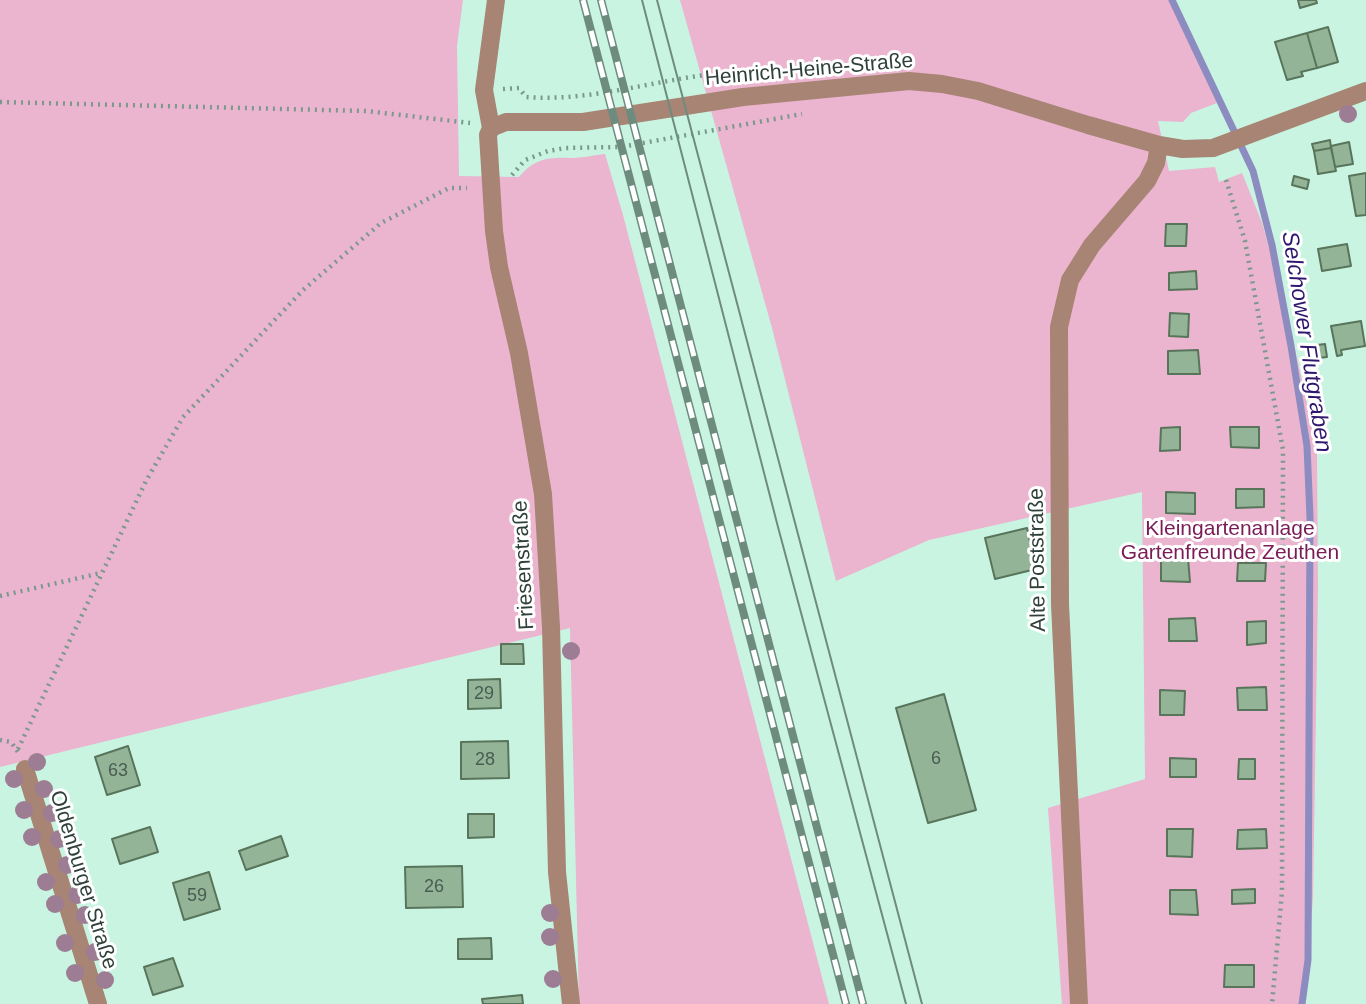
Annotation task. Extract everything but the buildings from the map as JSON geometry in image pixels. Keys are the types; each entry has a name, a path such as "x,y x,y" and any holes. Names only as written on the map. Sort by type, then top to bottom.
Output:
{"street":[{"name":"Friesenstraße","path":"496,0 484,90 491,128 488,135 494,231 499,267 519,353 543,494 551,627 557,859 570,1004"},
{"name":"Heinrich-Heine-Straße","path":"491,128 506,122 583,122 743,97 909,81 978,91 1159,145 1183,149 1213,148 1366,91"},
{"name":"Alte Poststraße","path":"1079,1004 1060,604 1059,327 1070,280 1092,245 1147,181 1156,163 1159,145"},
{"name":"Oldenburger Straße","path":"25,769 98,1004"}],"path":[{"path":"0,102 366,111 464,122"},
{"path":"491,188 508,187 514,170 525,160 548,152 566,148 621,146 806,113"},
{"path":"1226,180 1245,241 1283,450 1282,892 1272,1004"},
{"path":"18,749 146,481 183,417 303,290 380,223 449,188 467,188"},
{"path":"0,596 101,573"}],"green space":[{"path":"0,0 463,0 457,46 459,176 519,177 530,166 542,160 605,154 829,1004 579,1004 570,628 0,767"},
{"name":"Kleingartenanlage Gartenfreunde Zeuthen","path":"680,0 1173,0 1217,103 1191,113 1183,122 1158,121 1169,171 1215,167 1219,182 1242,173 1261,220 1281,284 1317,450 1318,590 1313,897 1305,1004 1062,1004 1048,808 1145,779 1142,492 929,540 836,581 772,328"}],"waterway":[{"name":"Selchower Flutgraben","path":"1172,0 1253,171 1272,245 1307,446 1310,517 1308,960 1302,1004"}],"tram line":[{"path":"642,0 778,527 906,1004"},
{"path":"657,0 922,1004"}],"railway":[{"path":"583,0 846,1004"},
{"path":"601,0 863,1004"}]}
